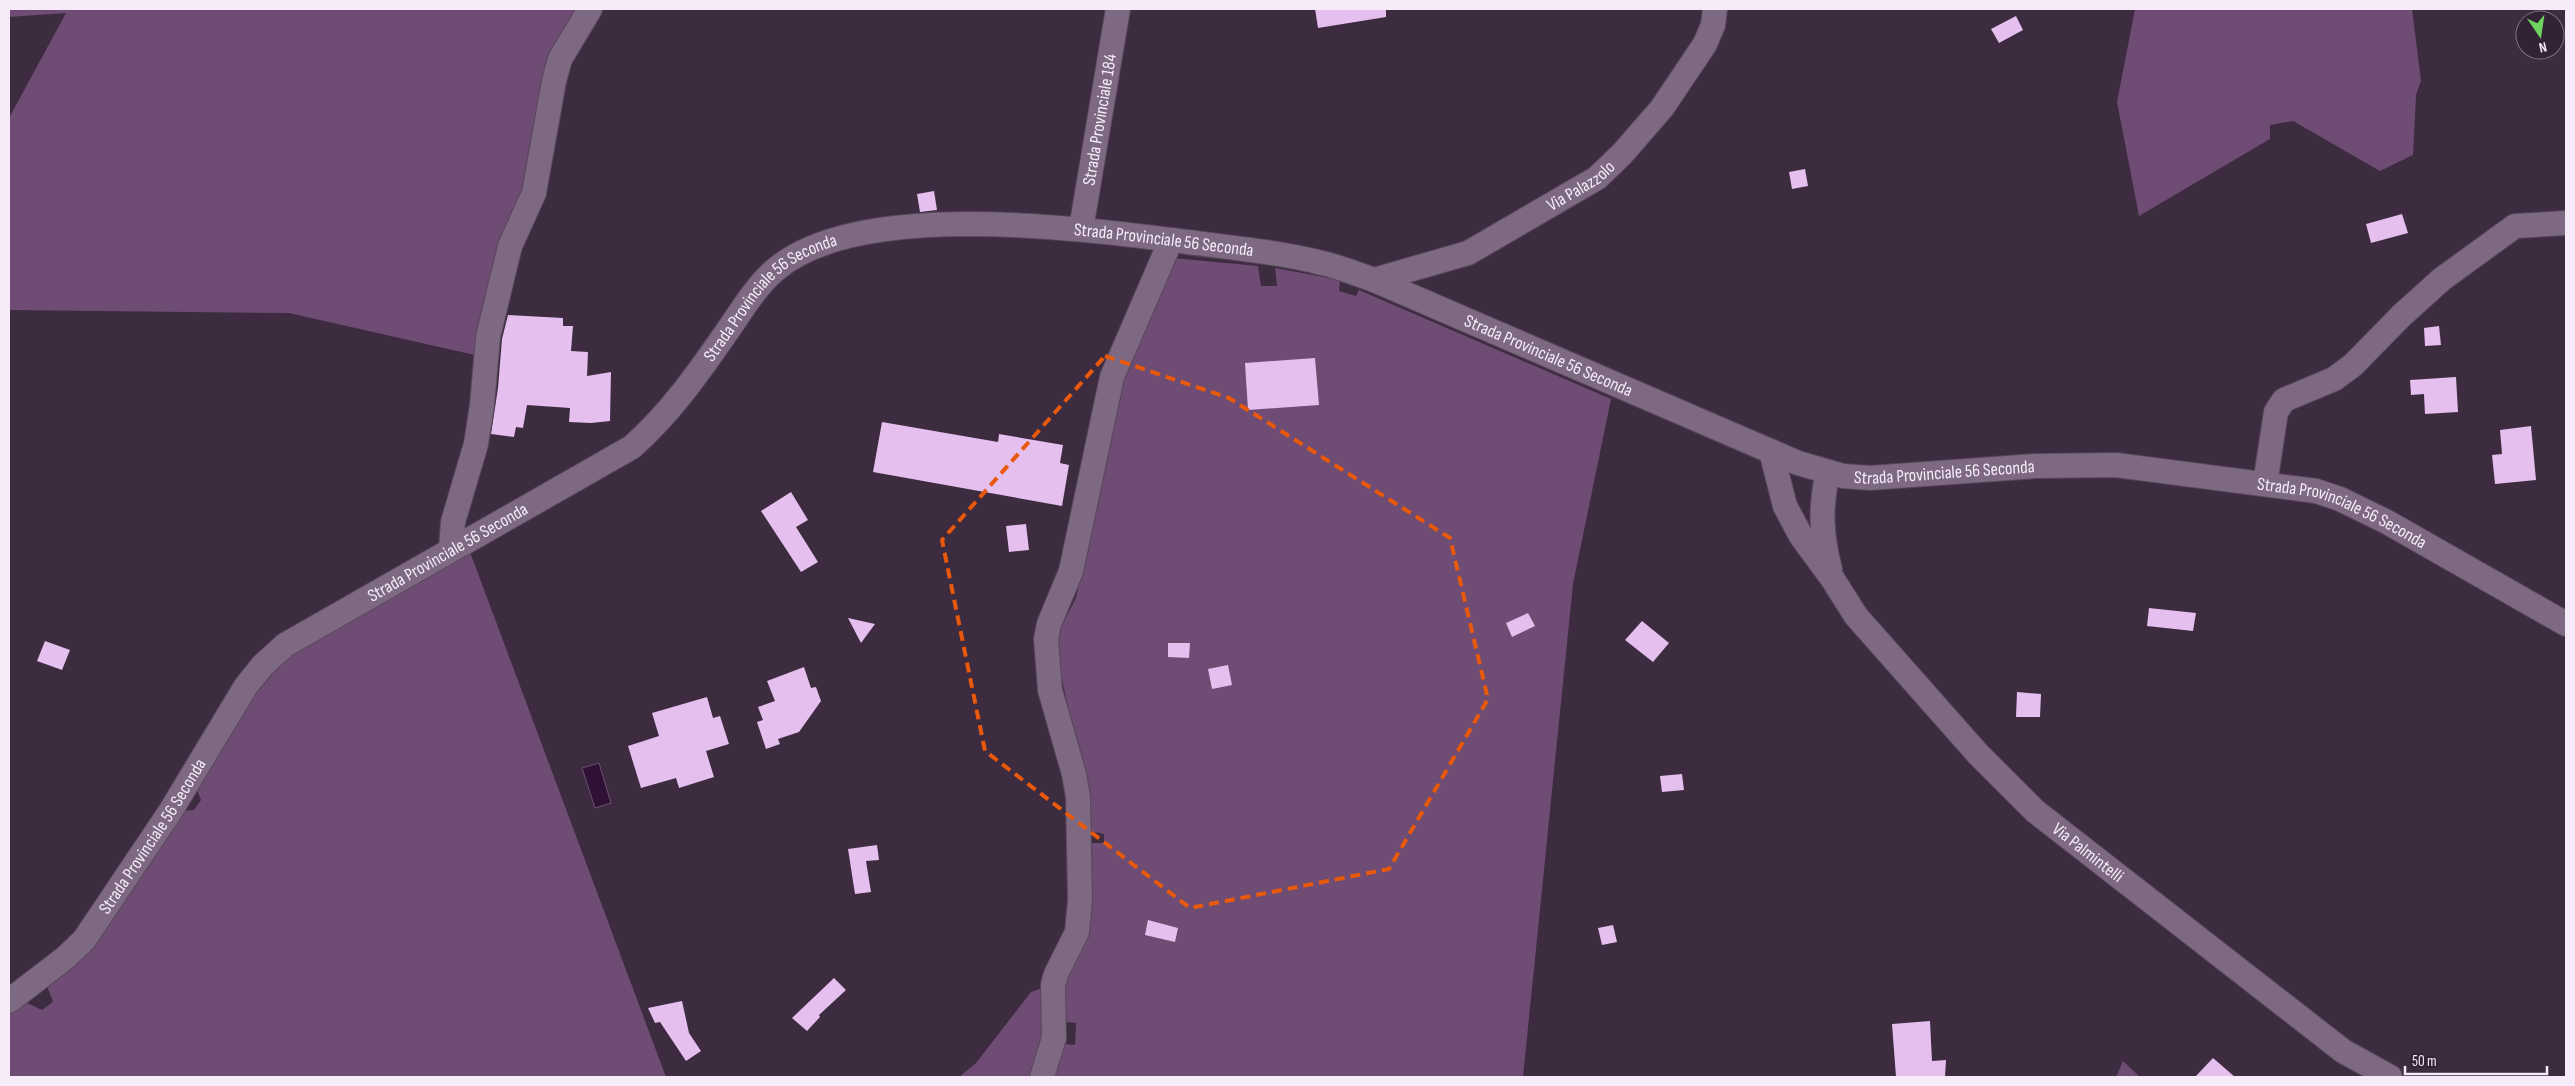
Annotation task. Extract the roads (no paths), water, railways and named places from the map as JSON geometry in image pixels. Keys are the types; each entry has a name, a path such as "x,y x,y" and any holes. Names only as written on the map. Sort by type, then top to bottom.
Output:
{"street":[{"path":"451,550 453,522 476,444 482,405 488,337 510,246 534,193 554,81 560,59 590,9"},
{"name":"Strada Provinciale 184","path":"1081,229 1118,9"},
{"name":"Via Palazzolo","path":"1374,280 1468,253 1598,178 1622,154 1662,108 1705,44 1713,25 1715,9"},
{"name":"Strada Provinciale 56 Seconda","path":"9,1000 65,958 84,940 170,812 246,686 263,665 286,645 632,447 678,401 758,289 776,269 804,252 836,239 864,234 950,223 1081,229 1322,262 1374,280 1771,452 1828,472 1843,476 1898,478 2073,464 2116,466 2316,491 2340,499 2387,522 2566,624"},
{"path":"2264,484 2276,412 2284,400 2334,380 2442,279 2515,226 2566,223"},
{"path":"1042,1077 1054,1038 1053,985 1056,974 1077,932 1080,900 1078,797 1074,774 1050,690 1046,639 1049,624 1071,571 1112,377 1171,240"},
{"path":"1771,452 1785,506 1801,536 1832,578"},
{"path":"1828,472 1821,517 1823,540 1832,578"},
{"name":"Via Palmintelli","path":"1832,578 1856,616 1978,754 2035,811 2343,1051 2390,1077"}]}
